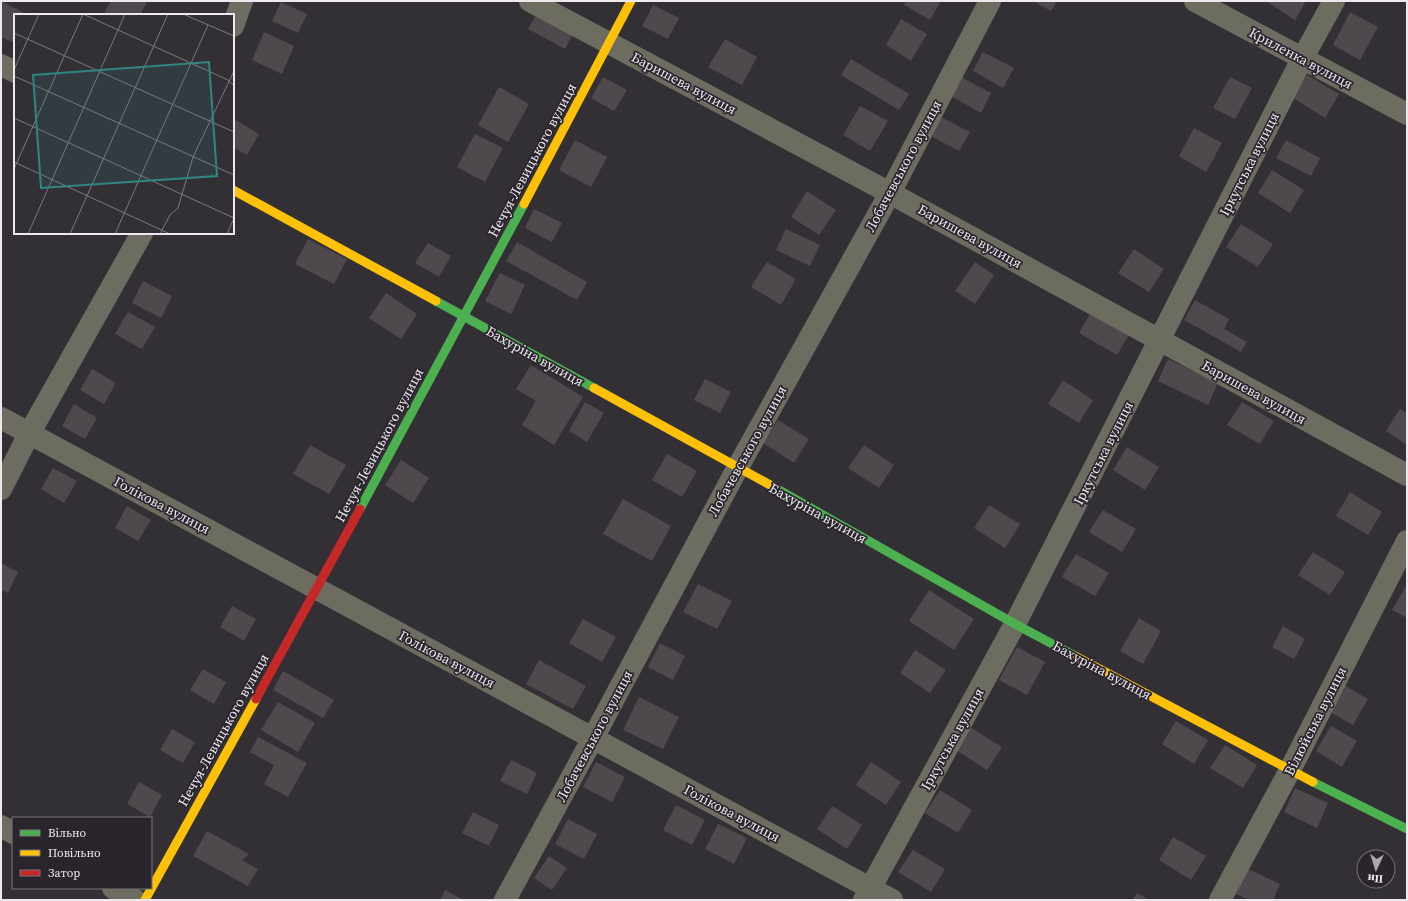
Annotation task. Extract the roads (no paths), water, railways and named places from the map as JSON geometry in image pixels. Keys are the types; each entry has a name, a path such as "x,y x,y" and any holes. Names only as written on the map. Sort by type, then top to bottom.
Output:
{"street":[{"path":"234,23 242,1"},
{"name":"Баришева вулиця","path":"530,1 890,193 1407,475"},
{"name":"Нечуя-Левицького вулиця","path":"152,887 317,589 464,317 631,1"},
{"name":"Лобачевського вулиця","path":"505,900 738,467 890,193 990,1"},
{"name":"Криленка вулиця","path":"1195,1 1407,114"},
{"name":"Іркутська вулиця","path":"867,894 1015,624 1302,59 1334,1"},
{"path":"1,64 14,71"},
{"name":"Бахуріна вулиця","path":"234,191 738,467 1015,624 1290,770 1407,830"},
{"path":"1,489 29,434 141,234"},
{"name":"Голікова вулиця","path":"1,418 593,738 867,894 892,900"},
{"name":"Вілюйська вулиця","path":"1220,900 1290,770 1407,541"},
{"path":"1,826 12,832"},
{"path":"115,889 135,900"},
{"name":"Нечуя-Левицького вулиця","path":"145,900 151,889"}]}
